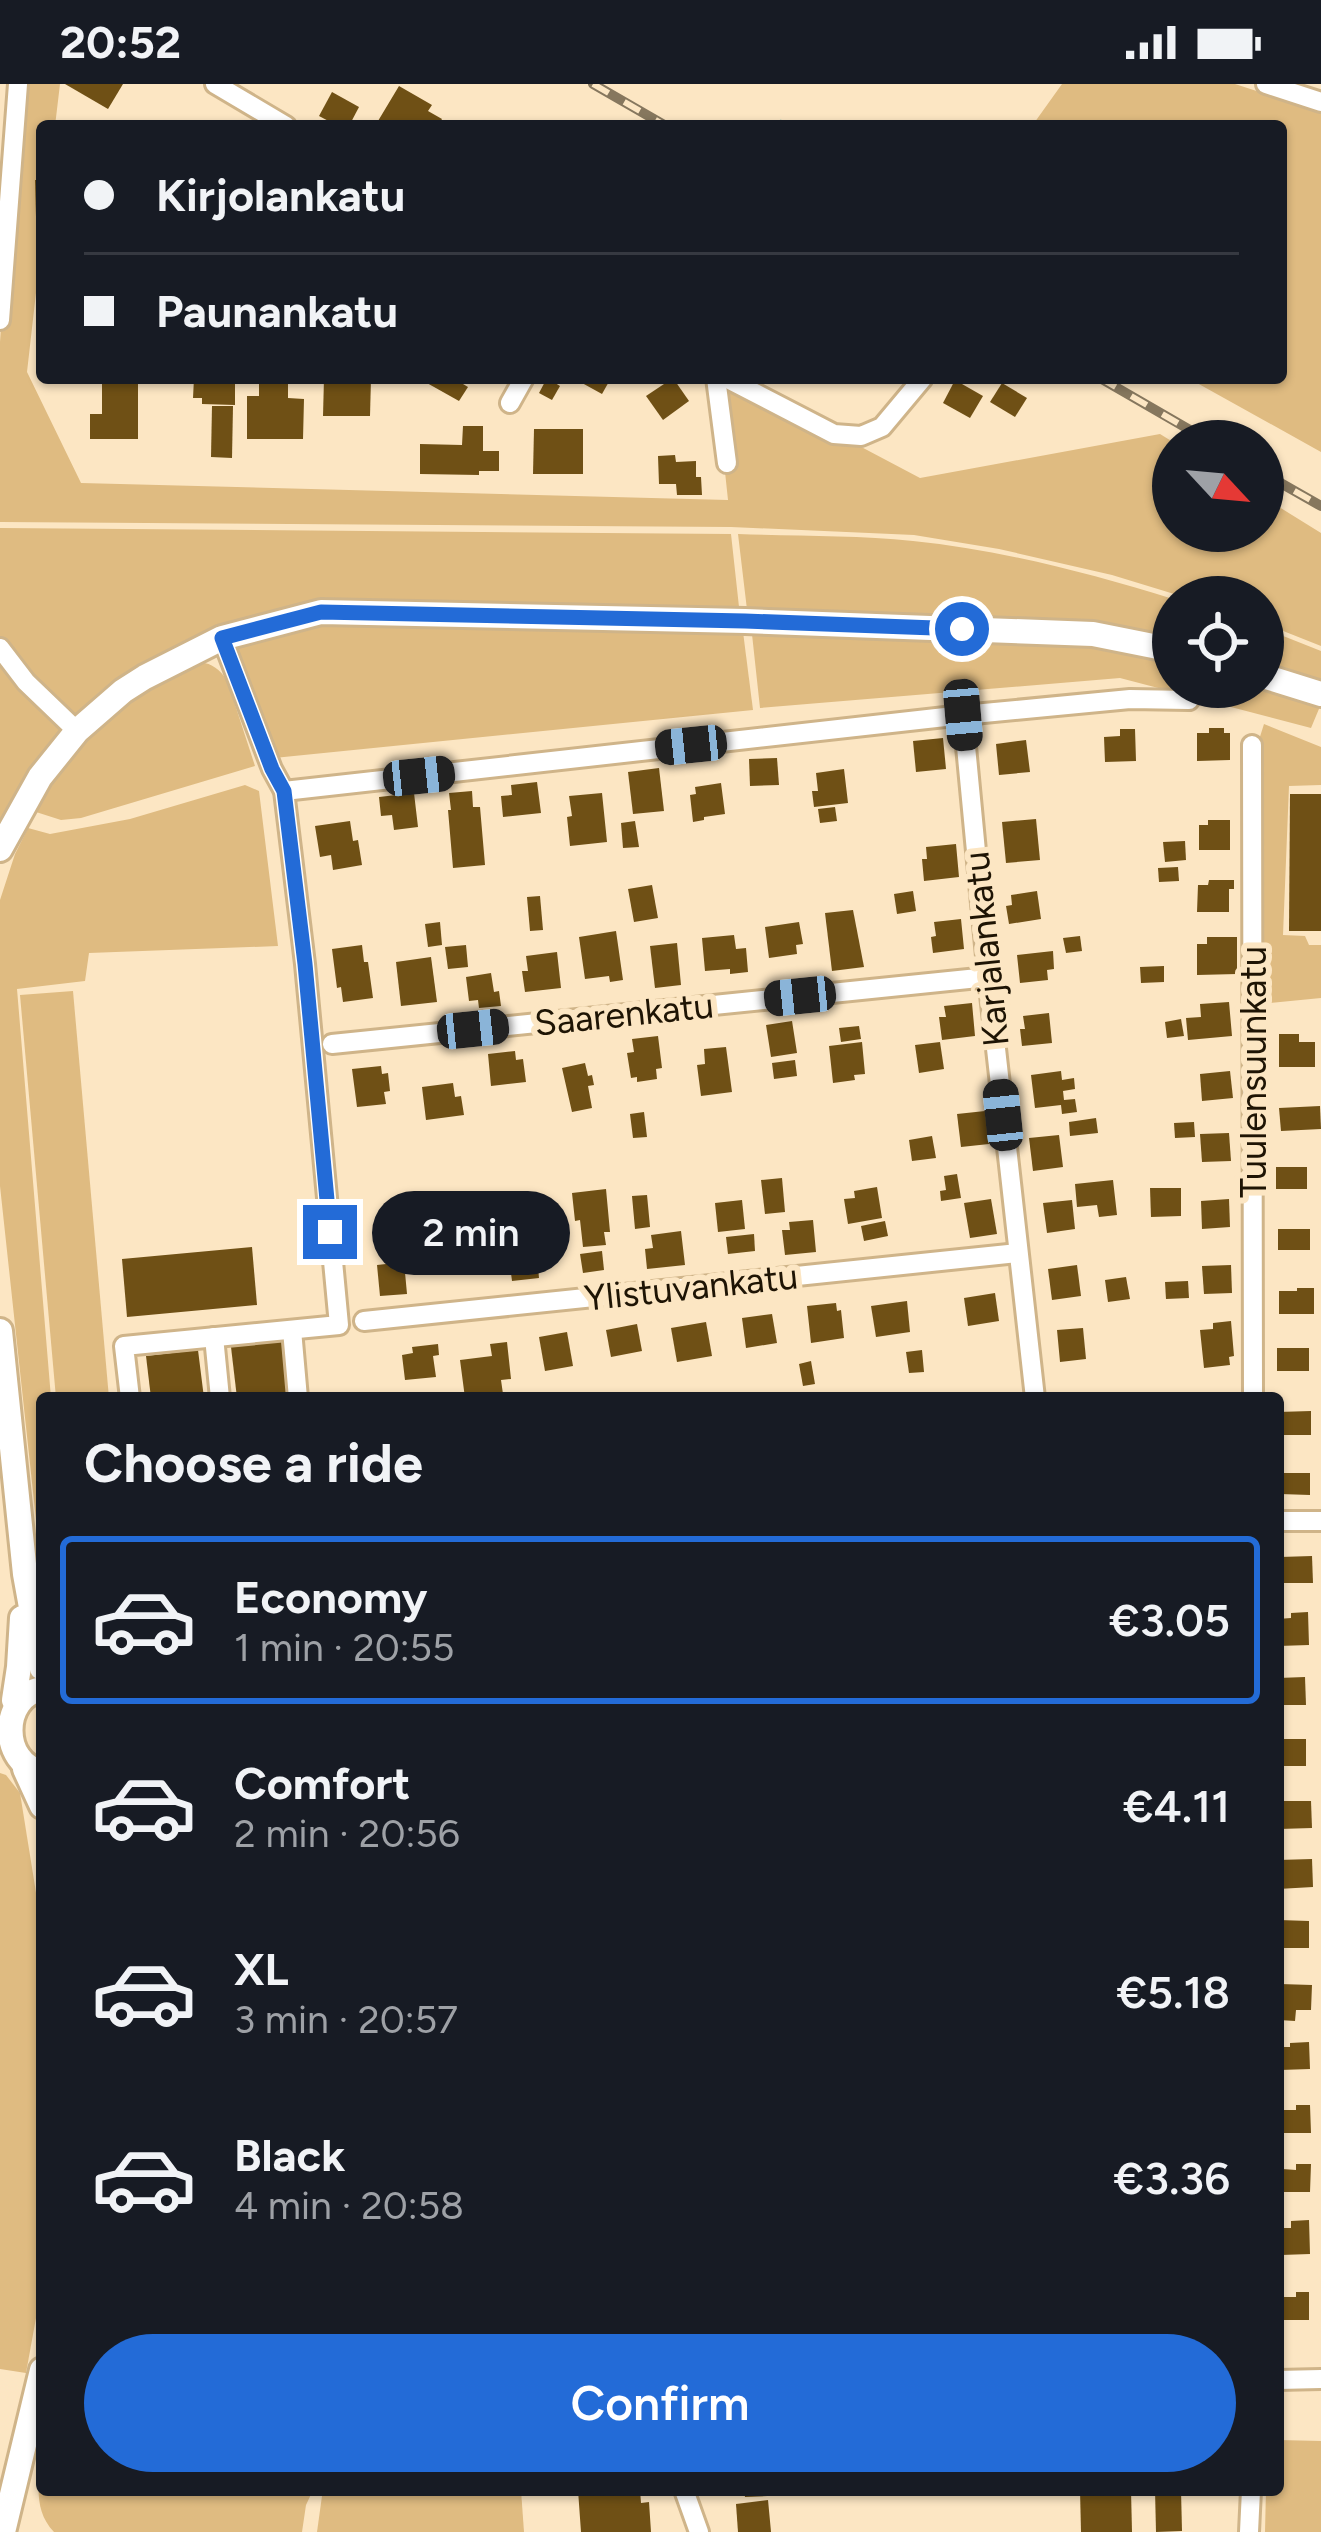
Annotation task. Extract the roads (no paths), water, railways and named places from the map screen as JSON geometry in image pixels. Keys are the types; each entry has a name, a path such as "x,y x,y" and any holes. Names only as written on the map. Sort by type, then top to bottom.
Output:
{"main road":[{"path":"0,849 40,777 77,731 123,691 222,638 321,612 1093,634 1152,646"},
{"path":"1284,683 1321,694"},
{"path":"0,1331 25,1574 36,1635"},
{"path":"25,1574 19,1667 0,1736 4,1750 20,1765 36,1795"},
{"path":"6,1708 25,1692 36,1690"},
{"path":"3,2532 36,2399"}],"street":[{"path":"0,320 18,84"},
{"path":"215,84 276,120"},
{"path":"1266,84 1321,102"},
{"path":"511,404 521,384"},
{"path":"717,384 727,463"},
{"path":"738,384 834,434 861,436 882,427 918,384"},
{"path":"129,1392 124,1346 339,1325 284,791 222,638"},
{"path":"0,648 26,682 77,731"},
{"path":"284,791 963,715 1152,699"},
{"name":"Karjalankatu","path":"963,715 1034,1392"},
{"name":"Tuulensuunkatu","path":"1252,745 1253,1392"},
{"name":"Saarenkatu","path":"332,1044 988,977"},
{"name":"Ylistuvankatu","path":"364,1321 1018,1252"},
{"path":"292,1330 297,1392"},
{"path":"214,1337 219,1392"},
{"path":"1284,1521 1321,1521"},
{"path":"1284,2380 1321,2379"},
{"path":"686,2496 699,2532"},
{"path":"1249,2532 1251,2496"}],"railway":[{"path":"593,84 656,120"},
{"path":"1110,384 1173,420"},
{"path":"1284,485 1321,506"}]}
